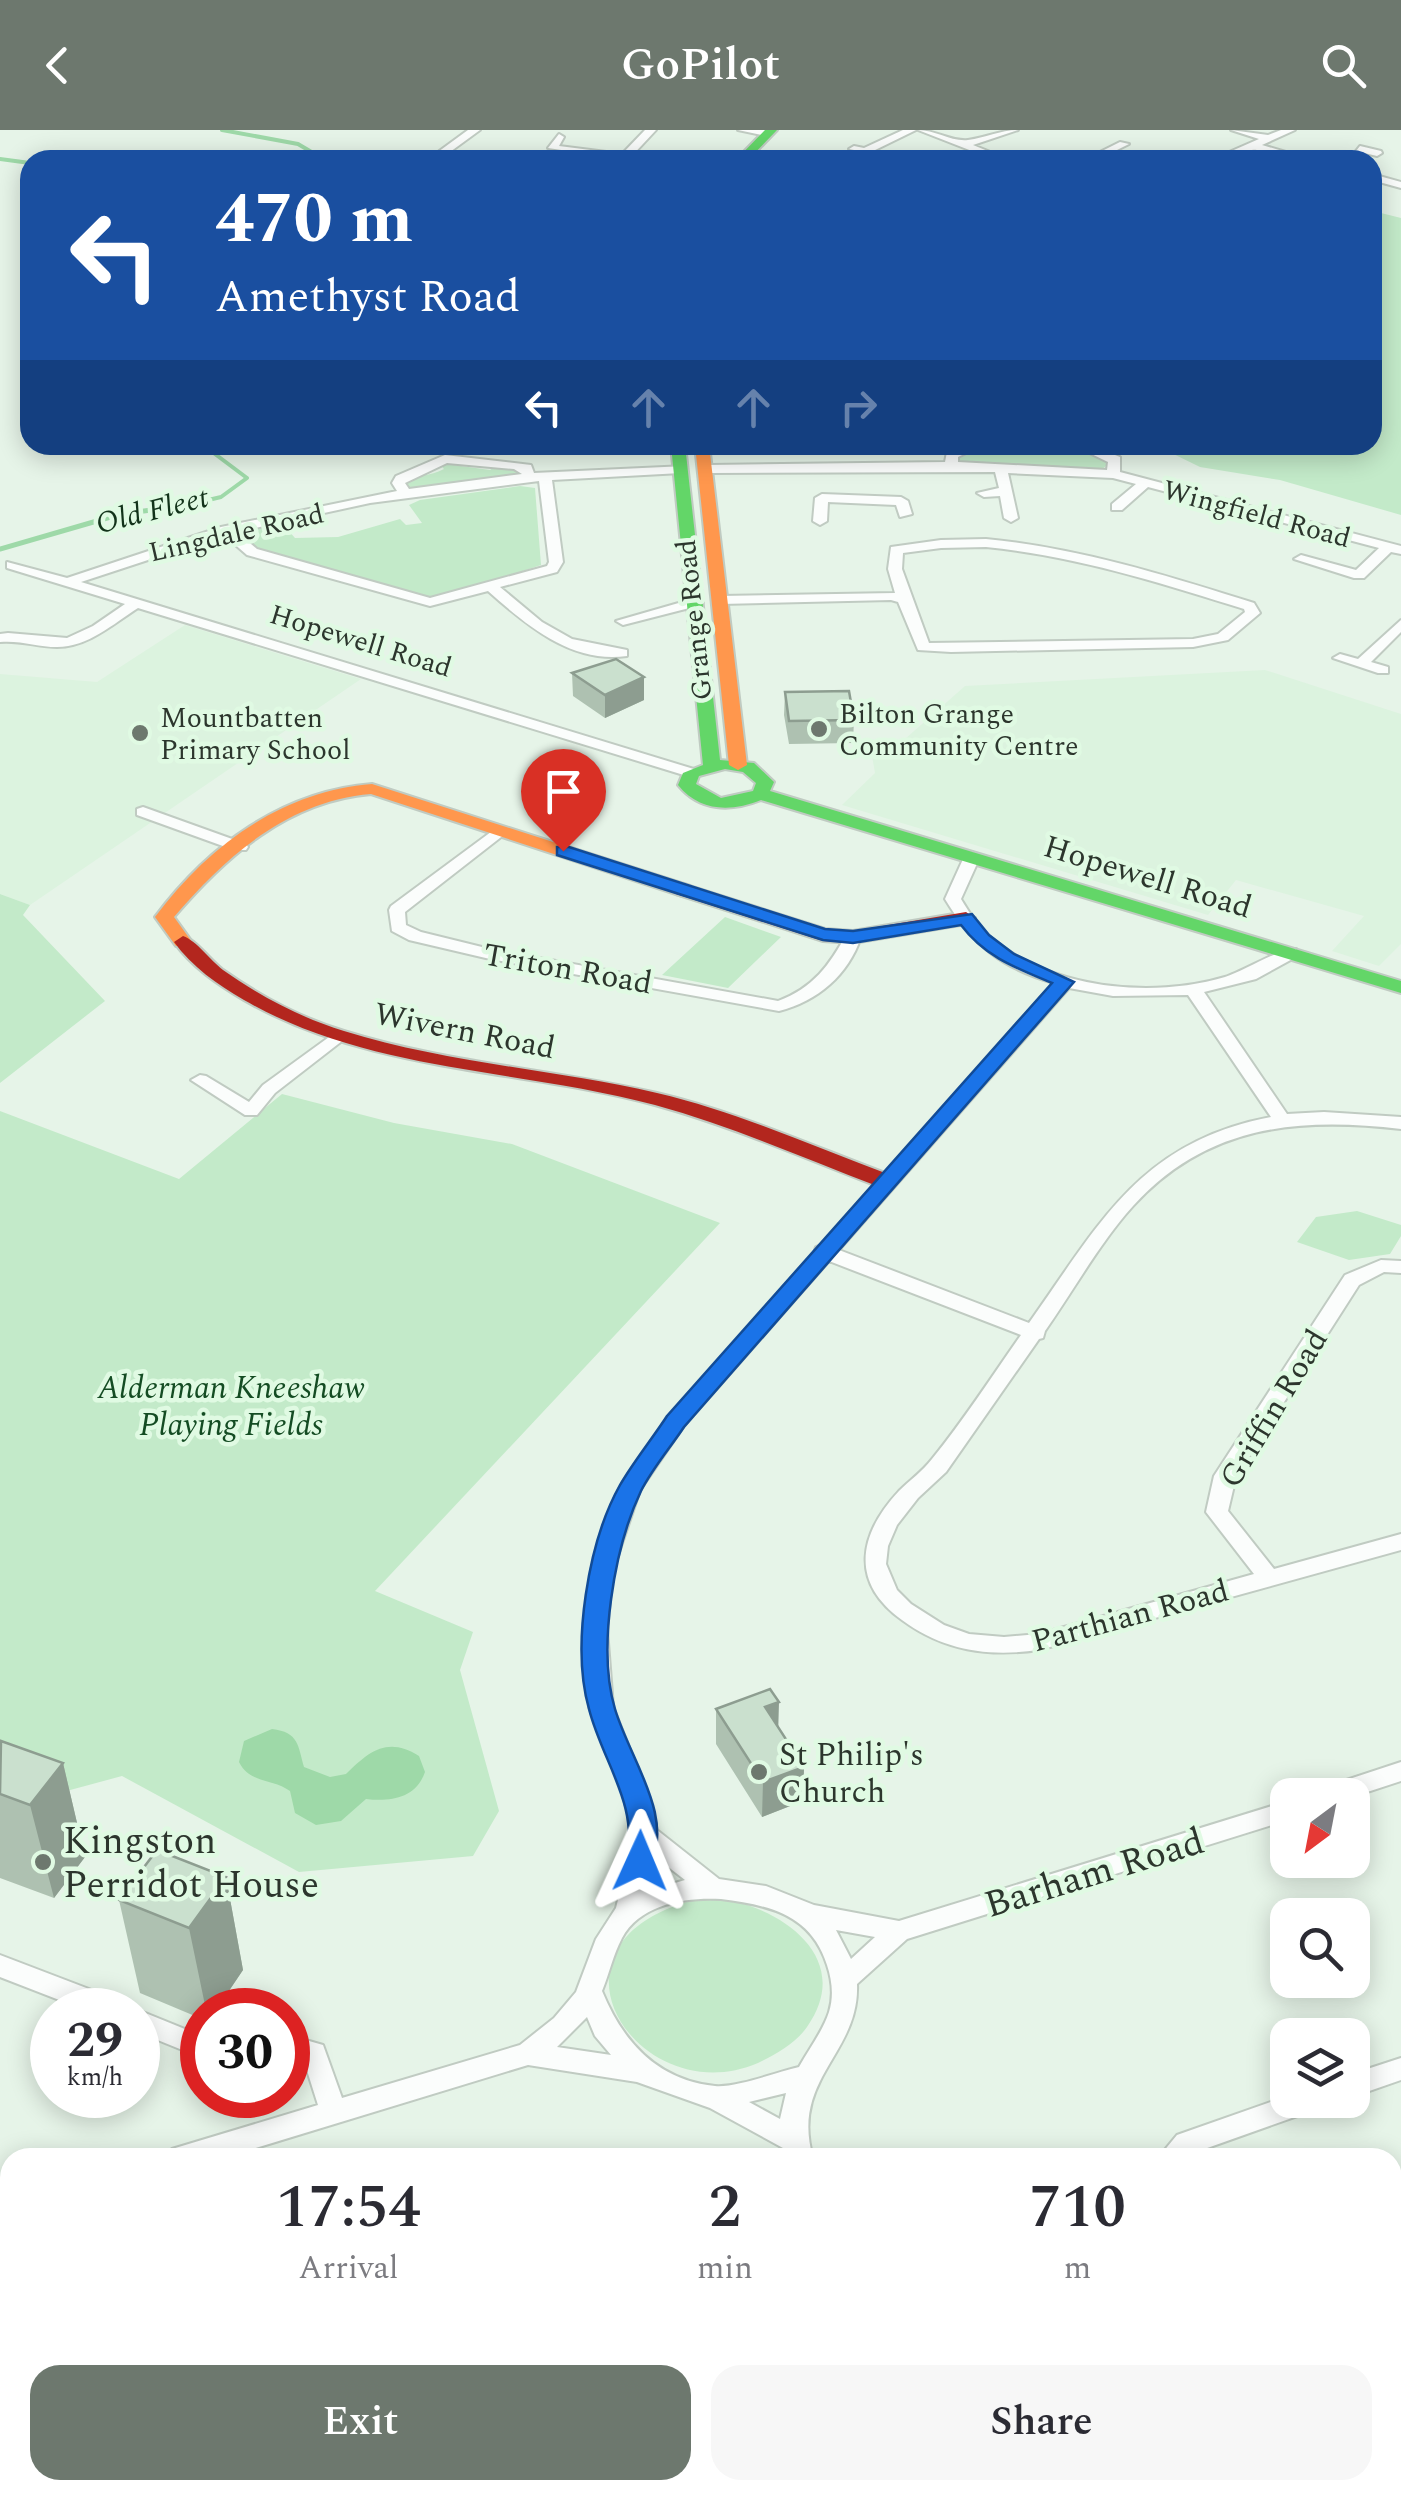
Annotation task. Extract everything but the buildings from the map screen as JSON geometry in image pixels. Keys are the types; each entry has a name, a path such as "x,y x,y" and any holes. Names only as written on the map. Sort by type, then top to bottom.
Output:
{"street":[{"path":"446,150 475,130"},
{"path":"631,150 652,130"},
{"path":"867,150 910,130"},
{"path":"924,130 981,150"},
{"path":"966,144 1012,130"},
{"path":"1236,130 1271,139"},
{"path":"1244,150 1290,130"},
{"path":"559,137 553,148 567,150"},
{"path":"1110,150 1124,144"},
{"path":"1255,146 1270,150"},
{"path":"854,149 860,150"},
{"name":"Grange Road","path":"679,455 696,602 702,769"},
{"name":"Grange Road","path":"704,455 738,765"},
{"path":"951,466 952,455"},
{"name":"Wingfield Road","path":"1102,455 1114,460 1113,474"},
{"name":"Lingdale Road","path":"400,497 398,483 402,479 445,458 515,464 538,479"},
{"name":"Wingfield Road","path":"708,470 951,466 1113,474 1394,549"},
{"path":"842,468 847,498"},
{"path":"1001,468 1011,518"},
{"name":"Lingdale Road","path":"68,582 164,546 226,530 400,497 538,479 681,469"},
{"path":"226,530 252,552 422,602 538,575 556,562 538,479"},
{"path":"1135,512 1109,505 1145,483"},
{"path":"984,492 1006,492"},
{"path":"400,497 409,515"},
{"path":"820,521 822,498 901,501 905,514"},
{"path":"1022,544 1060,549 1249,606 1253,613 1223,637 1193,642 923,647 904,600 895,569 896,550 1022,544"},
{"path":"1300,560 1359,574 1394,549"},
{"name":"Hopewell Road","path":"12,565 702,769"},
{"path":"493,588 566,645 583,651 626,653"},
{"path":"696,602 904,600"},
{"path":"0,638 18,635 56,643 76,641 136,602"},
{"name":"Grange Road","path":"623,620 696,602"},
{"path":"1360,664 1401,624"},
{"path":"1340,658 1382,670"},
{"path":"738,765 762,776 760,794 742,802 706,801 686,785 702,769 738,765"},
{"name":"Wivern Road","path":"885,1181 702,1112 651,1098 398,1054 336,1037 269,1010 196,960 164,917 183,891 240,847 305,802 338,789 372,790 823,935 853,937 966,918"},
{"name":"Hopewell Road","path":"760,794 1401,987"},
{"path":"143,812 240,847"},
{"name":"Triton Road","path":"499,831 397,910 398,927 415,936 490,954 779,1006 804,999 848,955 853,937"},
{"path":"972,857 952,899 982,939 1008,958 1064,982 1138,990 1194,990 1251,975 1290,953"},
{"path":"214,2148 528,2054 562,2030 590,1991 604,1947 626,1913 646,1835 632,1785 601,1707 596,1630 602,1570 630,1489 676,1422 1064,982"},
{"path":"1194,990 1282,1120"},
{"path":"200,1080 251,1111 269,1089 336,1037"},
{"name":"Parthian Road","path":"1401,1123 1282,1120 1190,1148 1149,1176 1124,1204 938,1467 912,1489 884,1528 876,1548 876,1565 888,1595 912,1617 946,1636 996,1647 1038,1642 1401,1542"},
{"path":"823,1252 1036,1333"},
{"name":"Griffin Road","path":"1269,1578 1216,1512 1225,1476 1352,1280 1381,1266 1401,1267"},
{"path":"1370,1782 1401,1772"},
{"name":"Barham Road","path":"844,1980 899,1931 1270,1816"},
{"path":"646,1835 714,1888"},
{"path":"528,2054 640,2071 717,2098 796,2148 802,2078 842,2010 844,1980 832,1947 808,1914 759,1894 714,1888 668,1894 626,1913"},
{"name":"Barham Road","path":"808,1914 899,1931"},
{"path":"0,1966 67,1988"},
{"path":"590,1991 604,2028 640,2071"},
{"path":"310,2052 314,2053 333,2111"},
{"path":"1370,2080 1401,2069"},
{"path":"717,2098 802,2078"},
{"path":"1182,2148 1270,2114"}],"shaded area":[{"name":"Mountbatten Primary School","path":"185,625 361,679 30,905 0,894 0,674 97,682"},
{"path":"1265,670 1401,714 1401,944 1379,966 1332,951 1364,916 1236,880 1208,915 842,805 875,773 870,744 896,747 965,686"},
{"path":"272,1729 292,1737 304,1767 330,1777 346,1774 371,1753 388,1747 419,1756 425,1772 409,1793 393,1799 366,1799 341,1821 316,1825 295,1813 290,1791 249,1774 239,1762 244,1741"}],"green space":[{"path":"1382,213 1401,218 1401,515 1280,480 1200,467 1175,455 1382,455"},
{"path":"957,455 1096,455 1110,463 1102,469 958,461"},
{"path":"439,463 490,470 499,464 520,471 514,476 405,488 404,480 444,469"},
{"path":"520,486 535,488 541,565 445,597 422,598 254,551 230,531 280,521 295,538 338,537 400,519 406,525 422,523 409,505 420,500"},
{"path":"0,894 30,905 23,915 105,1001 0,1083"},
{"path":"725,917 781,937 728,988 662,975"},
{"name":"Alderman Kneeshaw Playing Fields","path":"282,1094 394,1123 512,1144 720,1223 375,1591 473,1632 460,1670 499,1811 473,1856 299,1872 122,1776 0,1809 0,1111 179,1179"},
{"path":"1357,1211 1401,1225 1401,1236 1390,1254 1349,1260 1297,1242 1316,1217"},
{"path":"706,1897 731,1900 780,1920 800,1935 815,1954 822,1976 820,2000 797,2038 758,2063 713,2072 673,2065 639,2044 617,2014 609,1981 619,1947 650,1918"}],"waterway":[{"name":"Old Fleet","path":"222,130 298,144 308,150"},
{"path":"0,159 20,162"},
{"name":"Old Fleet","path":"184,506 221,497 247,478 216,455"},
{"name":"Old Fleet","path":"184,506 197,504"},
{"name":"Old Fleet","path":"0,549 121,514 184,506"}],"traffic: fast":[{"path":"752,150 771,130"},
{"path":"679,455 712,765"},
{"path":"725,764 748,767 765,782 760,794 731,803 712,802 687,785 692,773 725,764"},
{"path":"760,794 1401,987"}],"traffic: slow":[{"path":"703,455 738,765"},
{"path":"183,942 164,917 206,871 256,830 284,813 342,791 372,789 683,890"}],"traffic: jam":[{"path":"683,890 823,935 853,937 966,918"},
{"path":"183,942 200,961 234,986 283,1014 334,1034 439,1061 656,1099 885,1181"}],"place":[{"name":"Bilton Grange Community Centre","path":"819,729"},
{"name":"Mountbatten Primary School","path":"140,733"},
{"name":"St Philip's Church","path":"759,1772"},
{"name":"Kingston Perridot House","path":"43,1862"}],"route":[{"path":"563,851 823,935 853,937 966,918 982,939 1008,958 1064,982 676,1422 630,1489 602,1570 596,1630 601,1707 632,1785 646,1835 640,1861"}]}
